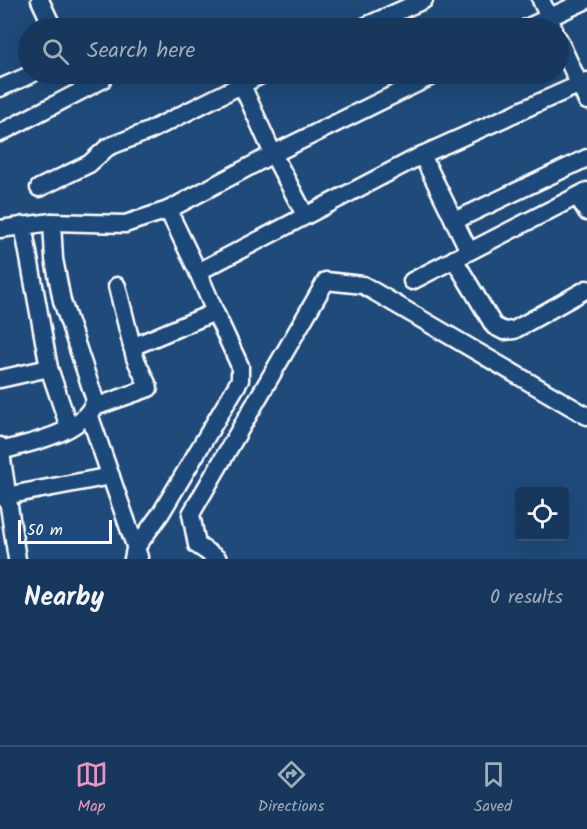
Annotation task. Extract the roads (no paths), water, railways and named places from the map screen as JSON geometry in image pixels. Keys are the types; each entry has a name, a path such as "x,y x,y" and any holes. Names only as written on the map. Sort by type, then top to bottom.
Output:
{"street":[{"path":"40,0 48,18"},
{"path":"384,18 424,0"},
{"path":"541,0 550,18"},
{"path":"560,18 587,0"},
{"path":"569,58 583,83 587,100"},
{"path":"0,88 18,80"},
{"path":"198,272 422,155 583,83"},
{"path":"0,133 94,84"},
{"path":"39,188 89,164 108,147 149,131 231,84"},
{"path":"242,84 273,154 305,215"},
{"path":"0,229 52,222 125,224 168,210 273,154 416,84"},
{"path":"422,155 469,251"},
{"path":"454,221 587,158"},
{"path":"412,281 583,194 587,212"},
{"path":"136,556 240,380 240,366 168,210"},
{"path":"52,222 54,259 62,300 95,400 91,411 136,556"},
{"path":"23,225 49,368 69,427"},
{"path":"454,259 494,326 504,331 514,330 587,289"},
{"path":"218,559 197,545 191,514 326,281 363,285 587,416"},
{"path":"17,559 4,496 1,448 44,438 69,427 91,411 149,388 132,347 117,286"},
{"path":"132,347 215,312"},
{"path":"0,379 49,368"},
{"path":"4,496 111,476"}]}
